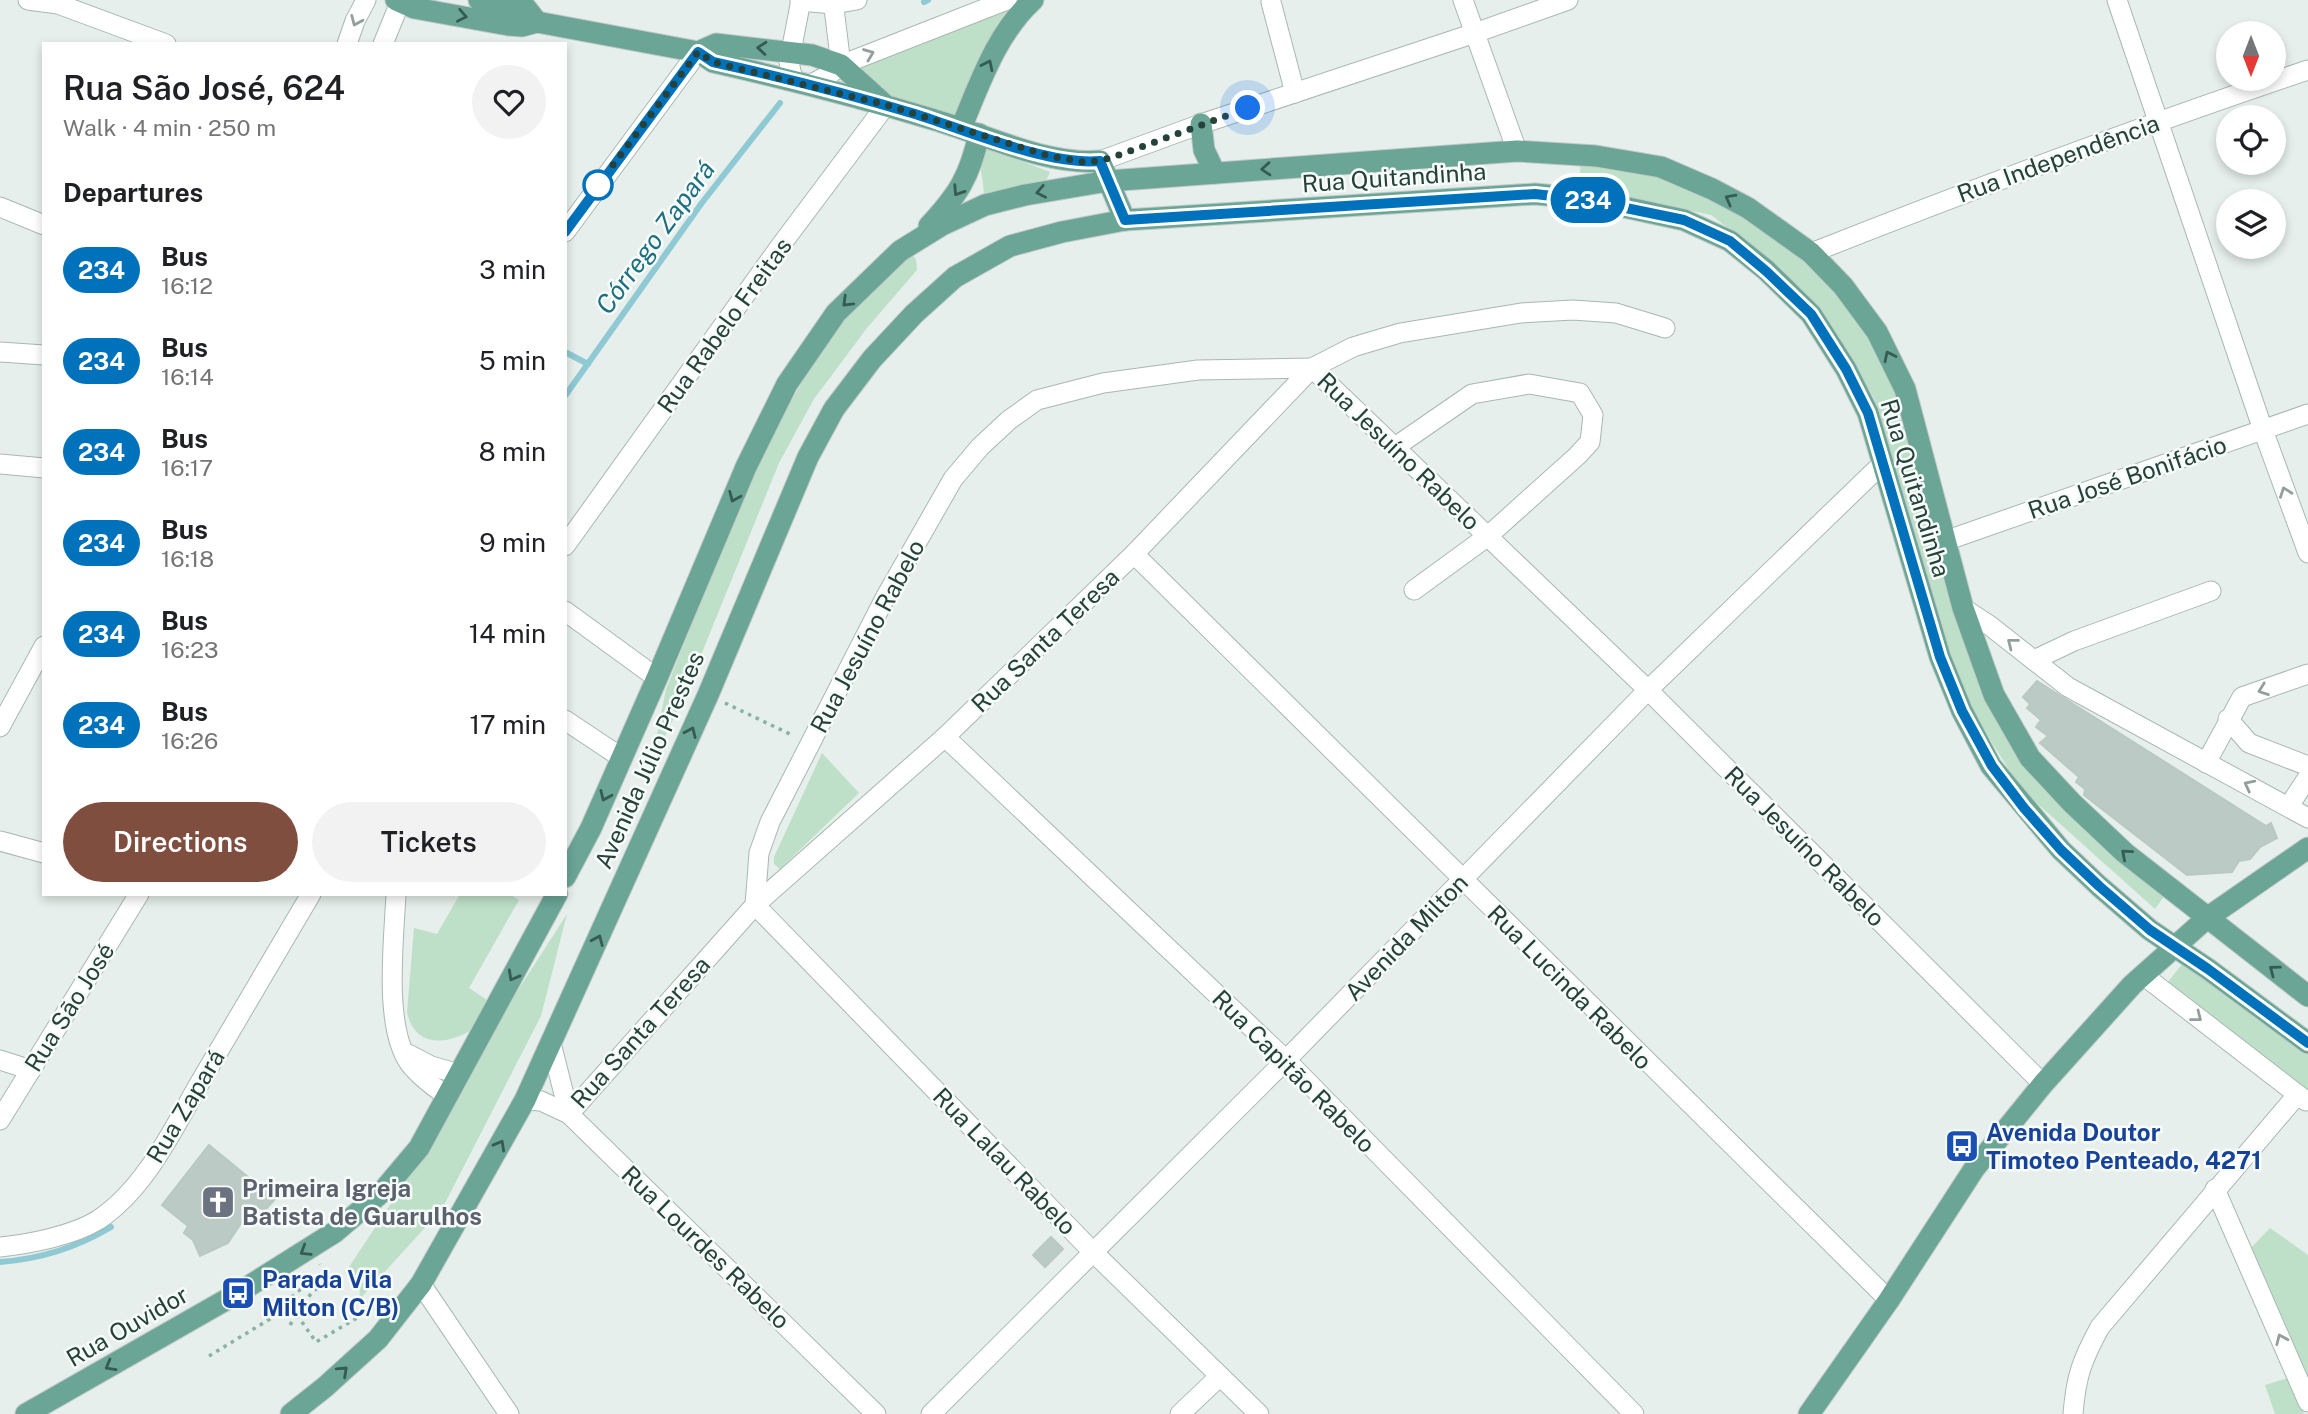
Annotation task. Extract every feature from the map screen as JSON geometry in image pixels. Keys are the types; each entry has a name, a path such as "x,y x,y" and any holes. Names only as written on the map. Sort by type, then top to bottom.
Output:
{"main road":[{"path":"479,0 526,8 537,22"},
{"path":"919,237 948,205 964,181 974,157 970,131 986,69 1001,40 1033,0"},
{"path":"399,1 414,8 508,25 522,26 537,22 698,52 713,62 886,105 1049,156 1084,162 1100,161 1125,220"},
{"path":"698,52 716,44 812,55 841,65 886,105"},
{"path":"1201,124 1204,150 1215,173"},
{"name":"Avenida Júlio Prestes","path":"567,873 591,828 622,758 746,467 787,384 836,313 900,251 919,237 985,205 1108,181 1517,151 1595,156 1661,167 1748,208 1811,253 1843,286 1877,332 1905,389 1963,608 1994,695 2030,758 2057,788 2125,853 2207,918"},
{"name":"Rua Quitandinha","path":"1125,220 1535,194 1587,200 1684,220 1730,241 1811,314 1846,369 1868,413 1940,657 1962,711 1992,766 2061,850 2150,930 2308,1043"},
{"name":"Avenida Júlio Prestes","path":"290,1414 325,1387 378,1339 421,1284 525,1100 708,695 808,457 834,409 872,359 955,277 1010,246 1062,232 1125,220"},
{"path":"1809,1414 1974,1169 2043,1084 2143,975 2207,918 2308,848"},
{"name":"Rua Ouvidor","path":"35,1409 238,1293 335,1232 382,1192 419,1148 555,896"},
{"path":"2207,918 2308,996"}],"street":[{"path":"28,0 58,4 161,42"},
{"path":"349,42 355,21 366,0"},
{"path":"858,0 801,0 789,62 801,83 829,75 841,65 1007,0"},
{"path":"1463,0 1517,151"},
{"path":"1100,161 1201,124 1568,0"},
{"path":"2117,0 2263,430 2308,553"},
{"path":"384,42 399,1"},
{"path":"833,2 841,65"},
{"path":"1271,2 1295,93"},
{"path":"567,229 698,52"},
{"name":"Rua Independência","path":"1811,253 2158,121 2308,70"},
{"name":"Rua Rabelo Freitas","path":"567,543 781,245 886,105"},
{"path":"0,207 42,224"},
{"name":"Rua Santa Teresa","path":"569,1114 755,905 945,737 1133,554 1312,368 1353,347 1401,333 1521,313 1573,310 1616,313 1665,328"},
{"path":"0,352 42,355"},
{"name":"Rua Jesuíno Rabelo","path":"755,905 760,853 770,822 886,598 953,479 980,447 1009,420 1037,400 1103,383 1198,370 1312,368 1648,690 2043,1084"},
{"path":"1395,447 1472,394 1529,384 1580,393 1593,415 1590,442 1488,536 1414,590"},
{"name":"Rua José Bonifácio","path":"1945,541 2308,414"},
{"name":"Avenida Milton","path":"931,1414 1286,1060 1648,690 1883,463"},
{"path":"0,464 42,468"},
{"name":"Rua Lucinda Rabelo","path":"1133,554 1888,1300"},
{"path":"2034,660 2074,641 2211,591"},
{"path":"1963,608 2068,687 2308,818"},
{"path":"567,612 657,678"},
{"path":"0,727 42,650"},
{"path":"2206,763 2242,697 2308,674"},
{"path":"2228,719 2249,743 2308,766"},
{"path":"567,721 622,758"},
{"name":"Rua Capitão Rabelo","path":"945,737 1286,1060 1634,1414"},
{"path":"2290,806 2308,778"},
{"path":"0,841 42,852"},
{"name":"Rua São José","path":"0,1120 138,896"},
{"name":"Rua Zapará","path":"0,1247 22,1245 97,1221 132,1191 310,896"},
{"path":"396,896 391,1002 408,1063 447,1096"},
{"name":"Rua Lalau Rabelo","path":"755,905 1093,1252 1259,1414"},
{"path":"2073,1414 2081,1360 2100,1327 2215,1189 2303,1099 2143,975"},
{"name":"Rua Santa Teresa","path":"551,1044 569,1114"},
{"path":"404,1052 431,1066 459,1074"},
{"path":"0,1060 30,1070"},
{"name":"Rua Lourdes Rabelo","path":"525,1100 541,1101 569,1114 876,1414"},
{"path":"2215,1189 2308,1402"},
{"path":"421,1284 509,1414"},
{"path":"1180,1414 1220,1376"}],"path":[{"path":"708,695 810,744"},
{"path":"290,1325 310,1296 328,1278 311,1247"},
{"path":"209,1356 270,1320 297,1292 324,1271"},
{"path":"296,1315 316,1342 374,1308 372,1318"}],"green space":[{"path":"1009,6 956,119 884,101 854,62"},
{"path":"979,145 1050,172 1044,185 984,199"},
{"path":"1581,161 1654,174 1717,198 1794,249 1858,315 1895,388 1994,707 2166,894 2155,909 2021,789 1976,717 1941,629 1874,398 1836,334 1782,269 1711,215 1579,186"},
{"path":"909,251 916,259 917,270 867,328 814,399 779,463 686,692 662,743 656,739 666,689 727,535 777,426 837,320"},
{"path":"822,753 859,793 780,869 774,864 774,857"},
{"path":"459,896 512,896 519,900 469,988 487,1000 476,1022 468,1032 439,1041 418,1034 407,1012 414,928 437,934"},
{"path":"567,914 541,1016 442,1209 360,1299 359,1279 345,1273 429,1146 509,1004"},
{"path":"2187,958 2308,1047 2308,1098 2163,988"},
{"path":"2270,1228 2308,1255 2308,1391 2247,1252"},
{"path":"2291,1377 2304,1414 2275,1414 2265,1385"}],"building":[{"path":"2037,681 2266,826 2271,823 2277,838 2260,847 2250,859 2239,861 2232,872 2187,875 2084,795 2085,789 2076,782 2079,777 2040,743 2048,736 2036,727 2041,720 2027,708 2030,704 2023,697"},
{"name":"Primeira Igreja Batista de Guarulhos","path":"209,1145 275,1199 265,1210 253,1205 228,1243 200,1256 193,1240 184,1233 188,1226 162,1205"},
{"path":"1051,1237 1063,1249 1045,1267 1033,1255"}],"waterway":[{"name":"Córrego Zapará","path":"924,2 928,0"},
{"name":"Córrego Zapará","path":"567,393 701,204 780,103"},
{"path":"567,353 588,364"},
{"name":"Córrego Zapará","path":"0,1262 58,1251 111,1227"}],"bus line":[{"name":"234","path":"567,229 698,52 713,62 886,105 1049,156 1084,162 1100,161 1125,220 1535,194 1634,208 1684,220 1730,241 1811,314 1846,369 1868,413 1940,657 1962,711 1992,766 2061,850 2099,886 2150,930 2308,1043"}],"place":[{"name":"Avenida Doutor Timoteo Penteado, 4271","path":"1962,1146"},
{"name":"Primeira Igreja Batista de Guarulhos","path":"218,1202"},
{"name":"Parada Vila Milton (C/B)","path":"238,1293"}],"route":[{"path":"598,185 698,52 713,62 886,105 1049,156 1084,162 1100,161 1122,154 1248,108"}]}
